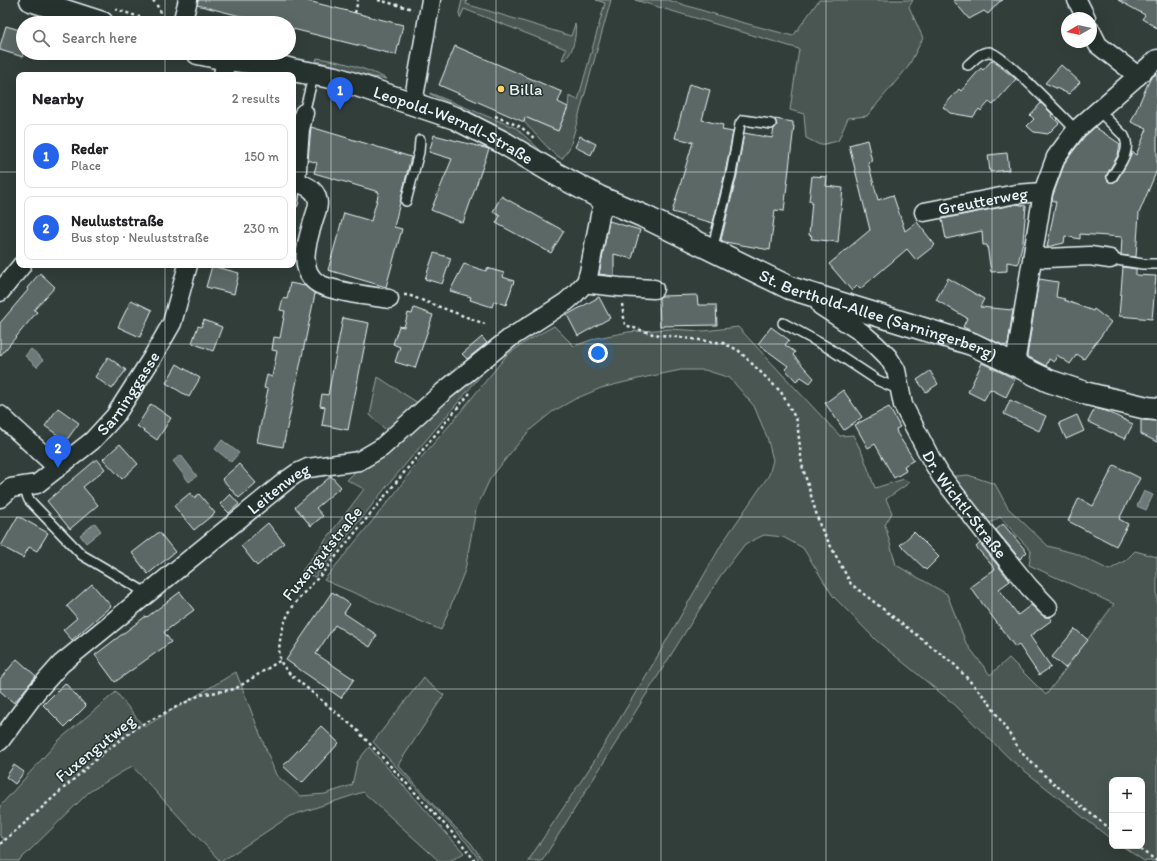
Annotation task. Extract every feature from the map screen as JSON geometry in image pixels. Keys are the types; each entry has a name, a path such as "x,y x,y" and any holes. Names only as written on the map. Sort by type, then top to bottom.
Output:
{"street":[{"path":"31,0 106,15"},
{"path":"177,16 188,0"},
{"path":"1077,0 1083,12"},
{"path":"414,103 430,6"},
{"path":"1097,43 1138,76"},
{"path":"1015,364 1043,192 1056,157 1076,130 1157,59"},
{"name":"Leopold-Werndl-Straße","path":"212,60 225,67 274,65 292,70 314,73 336,78 414,103 455,118 504,143 554,173 606,201"},
{"path":"304,114 300,129 296,182 304,184 312,190 317,197 317,207 305,257 311,277 318,283 329,288 389,299"},
{"name":"Greutterweg","path":"924,212 1016,194 1043,192"},
{"name":"St. Berthold-Allee (Sarningerberg)","path":"606,201 643,216 790,288 972,344 1049,381 1088,394 1157,409"},
{"name":"Leitenweg","path":"0,741 37,691 61,664 297,473 308,468 359,461 381,448 443,392 517,333 566,302 575,294 586,282 600,215 606,201"},
{"path":"1033,257 1046,258 1090,256 1110,259"},
{"path":"0,292 20,268"},
{"name":"Sarninggasse","path":"0,498 10,488 37,484 92,441 114,416 152,358 172,323 187,268"},
{"path":"586,282 591,284 619,287 654,289"},
{"name":"Dr. Wichtl-Straße","path":"816,296 821,306 861,332 888,357 896,370 903,406 940,476 1000,552 1048,607"},
{"path":"0,415 58,468"}],"lane":[{"path":"968,65 979,55 989,52 996,54 1025,79 1076,130"},
{"path":"304,114 314,73"},
{"path":"1098,110 1124,136 1127,141 1126,150 1112,177"},
{"path":"712,250 731,174 740,124 743,120 771,124"},
{"path":"406,201 419,152 420,140"},
{"path":"1110,259 1143,264 1157,264"},
{"path":"783,323 827,347 877,380 900,390"},
{"path":"23,486 29,500 82,555 148,594"}],"path":[{"path":"153,0 166,16"},
{"path":"355,13 358,0"},
{"path":"378,0 430,6"},
{"path":"619,287 625,325 653,334 723,343 738,350 781,392 797,422 802,465 820,526 851,584 955,665 988,701 1022,752 1044,775 1087,812 1109,828"},
{"path":"389,299 396,295 408,295 486,324"},
{"name":"Fuxengutstraße","path":"281,660 281,635 291,608 328,566 474,388"},
{"path":"281,660 290,674 356,729 459,840 475,861"},
{"name":"Fuxengutweg","path":"0,844 103,753 140,726 200,696 235,689 281,660"},
{"path":"1139,849 1157,861"}],"shaded area":[{"path":"462,0 467,0 466,4 571,36 575,24 575,39 569,55 562,60 566,49 464,9 460,18 459,13"},
{"path":"596,0 611,0 570,147 562,159 552,152 524,122 525,117 558,131 568,107 569,96 578,100 605,3"},
{"path":"635,0 668,0 793,36 819,0 913,0 909,7 923,38 908,67 867,116 848,118 838,141 820,145 806,138 804,114 790,110 799,49"},
{"path":"317,58 353,66 387,79 373,77 316,61"},
{"path":"430,93 516,128 549,158 528,149 462,109"},
{"path":"554,326 574,346 597,338 628,332 669,329 704,331 738,327 840,436 853,435 863,455 875,488 904,479 909,483 886,499 892,513 885,525 896,565 947,594 966,643 990,675 1009,658 1046,695 1114,604 1029,565 1031,551 1000,517 987,525 947,477 968,475 995,484 1008,508 1048,546 1077,554 1109,570 1126,560 1135,551 1157,557 1157,861 1144,861 1126,849 1145,849 1145,777 1109,777 1109,838 1011,760 954,704 877,641 833,596 803,548 783,537 764,535 745,544 721,575 542,861 528,861 593,763 653,664 723,542 769,475 773,460 767,437 754,406 730,378 705,370 681,370 601,388 575,399 552,412 530,430 490,479 476,509 465,570 441,630 324,580 396,492 419,460 507,355 527,341"},
{"path":"31,349 43,360 37,367 25,356"},
{"path":"488,367 387,486 315,577 302,571 364,489 347,480 363,464"},
{"path":"378,377 418,403 386,430 370,415"},
{"path":"222,440 239,453 231,462 215,449"},
{"path":"181,455 197,476 189,482 173,461"},
{"path":"1144,491 1153,495 1146,510 1137,506"},
{"path":"95,523 101,531 86,543 80,535"},
{"path":"236,672 276,775 300,796 325,794 352,785 357,762 369,747 464,853 450,861 439,861 363,792 290,816 220,861 132,766 89,792 19,861 0,861 0,843 4,839 0,836 0,806 59,740 116,692 144,727"},
{"path":"424,677 428,683 444,695 398,765 439,811 471,843 483,861 480,861 467,843 373,742"}],"building":[{"path":"198,0 304,0 403,25 396,55 296,30 296,16 240,16 197,5"},
{"path":"953,0 1003,0 999,2 988,14 984,11 969,19"},
{"path":"1118,0 1157,0 1157,28 1142,19 1145,15"},
{"path":"6,26 16,29 16,55 0,50"},
{"name":"Billa","path":"455,46 562,92 558,102 568,107 558,131 525,117 524,122 439,85"},
{"path":"992,60 1016,79 993,105 989,102 981,111 979,109 973,117 950,113 943,107 959,89 961,91 981,68 983,70"},
{"path":"1061,65 1080,82 1069,94 1045,83"},
{"path":"1157,73 1157,170 1139,213 1136,257 1121,255 1122,237 1080,234 1080,239 1065,236 1064,243 1047,247 1056,202 1052,200 1053,195 1065,162 1084,137 1095,127 1120,144 1118,155 1106,176 1109,182 1114,182 1117,180 1132,152 1136,155 1147,129 1131,122 1150,79"},
{"path":"689,84 710,90 702,120 723,125 722,130 733,132 713,223 672,212 693,142 675,138"},
{"path":"1041,103 1052,114 1051,116 1059,123 1048,134 1034,132 1027,126 1034,119 1030,115"},
{"path":"775,119 793,122 794,126 784,211 775,210 770,250 725,242 721,240 737,175 744,133 772,138 774,129 777,125"},
{"path":"311,127 411,157 394,227 402,229 386,287 328,270 344,213 371,221 379,192 314,173 317,163 308,160"},
{"path":"434,135 489,149 463,223 431,210 452,159 429,152"},
{"path":"580,136 596,144 591,155 575,147"},
{"path":"867,140 872,161 868,162 878,200 893,195 905,231 917,222 935,245 916,260 907,249 860,289 857,286 852,291 829,264 870,230 849,145"},
{"path":"1007,153 1009,170 990,172 988,155"},
{"path":"812,176 827,177 826,186 843,188 838,242 811,239 812,236 809,235 812,201 809,201"},
{"path":"501,196 564,231 551,253 496,223 500,216 493,212"},
{"path":"1017,204 1026,206 1023,241 1018,264 1007,262 1007,271 991,272 987,245 983,245 982,231 946,239 942,219"},
{"path":"609,221 640,230 632,259 614,254 614,276 599,274"},
{"path":"434,253 451,258 442,284 425,279"},
{"path":"464,264 486,271 487,268 504,273 503,277 514,281 506,305 494,301 492,307 470,300 471,297 450,291"},
{"path":"1123,267 1136,269 1136,275 1156,276 1152,319 1119,316"},
{"path":"211,268 220,268 239,273 234,294 206,287"},
{"path":"40,273 55,287 34,310 37,312 0,356 0,323 28,290 27,288"},
{"path":"948,278 984,299 980,307 1013,310 1008,344 1005,346 963,327 967,318 936,300"},
{"path":"1039,279 1058,282 1056,297 1065,299 1064,300 1093,311 1094,309 1111,322 1084,359 1077,354 1070,364 1057,355 1054,362 1049,359 1046,366 1027,356"},
{"path":"290,283 305,286 315,294 283,447 257,442 268,389 264,388 267,375 272,377 277,351 272,350 274,337 280,338 285,311 280,310 283,298 287,299"},
{"path":"697,295 698,305 716,305 717,325 660,326 659,298 661,296"},
{"path":"599,297 610,318 578,336 567,315"},
{"path":"131,300 152,310 140,337 118,327"},
{"path":"414,308 433,315 415,368 395,362 400,347 393,344 399,326 404,327 408,313 412,314"},
{"path":"343,318 369,323 348,430 322,425 325,407 320,406 322,394 328,395"},
{"path":"204,320 222,327 213,351 192,343 198,326 201,327"},
{"path":"771,327 789,340 785,345 795,352 793,355 814,378 810,383 801,377 796,381 785,369 788,366 758,344"},
{"path":"482,337 487,343 467,359 462,354"},
{"path":"108,357 126,370 112,389 95,377"},
{"path":"982,363 1015,379 1006,397 990,389 984,400 968,392"},
{"path":"177,364 200,378 189,397 166,383"},
{"path":"930,371 938,384 926,392 917,380"},
{"path":"843,390 862,417 844,430 825,403"},
{"path":"1010,400 1046,416 1039,431 1004,414"},
{"path":"151,404 171,418 157,440 137,426"},
{"path":"889,407 900,427 896,429 897,433 914,460 904,466 906,471 894,478 875,444 868,448 855,425"},
{"path":"58,408 79,423 66,441 45,426"},
{"path":"1095,408 1106,411 1133,424 1125,439 1088,422"},
{"path":"1077,415 1084,431 1066,439 1059,423"},
{"path":"1141,420 1157,421 1157,442 1141,434"},
{"path":"120,444 138,464 122,479 103,459"},
{"path":"97,459 105,469 83,487 98,505 70,529 47,501"},
{"path":"239,464 256,483 239,498 222,479"},
{"path":"1114,465 1140,478 1119,519 1128,524 1116,546 1068,521 1079,498 1093,506"},
{"path":"331,476 341,487 316,508 323,516 311,526 295,507"},
{"path":"190,493 194,498 199,494 215,513 194,530 174,506"},
{"path":"230,494 239,504 229,513 220,504"},
{"path":"18,516 48,533 37,551 29,547 23,558 1,546"},
{"path":"268,523 284,543 257,566 241,546"},
{"path":"1003,524 1027,552 1020,559 996,530"},
{"path":"159,532 175,552 148,574 132,553"},
{"path":"914,532 939,557 926,570 900,545"},
{"path":"980,543 1010,581 999,589 1018,615 1031,605 1045,617 1050,617 1052,620 1030,636 1051,667 1039,675 1019,645 1015,647 970,587 995,569 976,547"},
{"path":"92,584 111,606 72,640 63,630 77,618 67,606"},
{"path":"180,592 194,610 164,632 171,642 115,682 95,655"},
{"path":"332,592 350,604 344,613 377,635 370,647 335,625 316,654 354,679 341,698 286,660"},
{"path":"1075,629 1088,640 1065,668 1052,657"},
{"path":"17,659 36,676 14,703 0,691 0,679"},
{"path":"65,683 86,706 65,727 43,705"},
{"path":"321,726 339,743 302,783 283,766"},
{"path":"14,765 24,772 15,784 6,777"}],"place":[{"name":"Billa","path":"501,89"},
{"name":"Reder","path":"340,110"},
{"name":"Neuluststraße","path":"58,468"}]}
